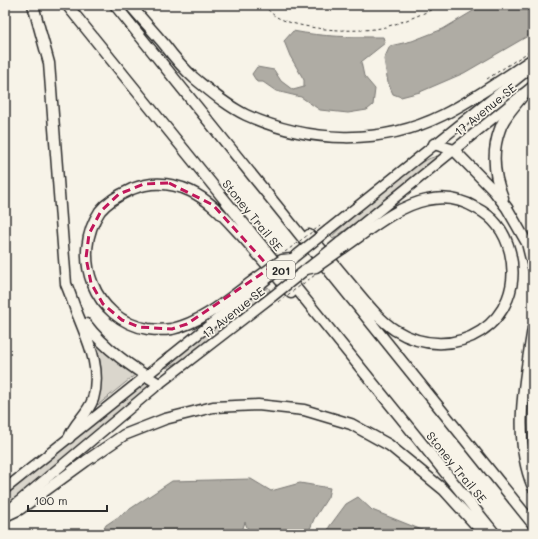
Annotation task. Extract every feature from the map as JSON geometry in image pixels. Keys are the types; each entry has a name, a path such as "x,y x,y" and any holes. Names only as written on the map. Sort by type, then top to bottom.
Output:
{"highway":[{"path":"33,5 49,63 66,284 89,341 96,364 96,387 92,400 87,412 71,431 69,438"},
{"name":"Stoney Trail SE","path":"67,5 495,534"},
{"name":"Stoney Trail SE","path":"115,5 533,524"},
{"path":"130,5 193,77 223,100 245,114 276,126 307,134 344,138 387,134 417,126 442,116 472,99 533,58"},
{"path":"507,208 495,172 494,150 500,129 506,118 524,94"},
{"path":"217,131 225,136 366,303 394,329 410,337 428,343 440,344 464,341 475,336 493,321 500,312 510,291 513,268 504,234 489,216 470,204 437,198 414,203 394,213 341,245 316,268 306,269"},
{"path":"434,144 454,150 494,191 507,208 527,242 533,268"},
{"path":"288,256 282,260 260,280 213,310 187,324 172,329 154,330 139,327 122,320 104,304 91,282 86,258 90,234 101,211 119,194 144,184 169,183 190,191 213,205 263,259 377,395 389,404"},
{"path":"76,311 98,339 112,351 159,384"},
{"path":"533,328 522,408 523,453 533,488"},
{"path":"5,516 20,509 124,435 165,419 213,407 258,405 304,410 351,424 389,445 444,490 484,534"}],"main road":[{"name":"17 Avenue SE","path":"288,256 533,66"},
{"name":"17 Avenue SE","path":"341,245 533,86"},
{"name":"17 Avenue SE","path":"5,513 159,384 275,299 306,269"},
{"name":"17 Avenue SE","path":"5,489 146,376 260,280"}],"path":[{"path":"264,5 274,15 298,25 332,29 359,30 380,28 395,24 442,5"},
{"path":"487,80 533,48"},
{"path":"288,256 324,228"},
{"path":"275,299 319,272"}],"highlighted area":[{"path":"169,183 213,205 270,268 187,324 172,329 139,327 122,320 103,304 91,283 86,258 89,234 101,211 119,194 144,184"}],"shaded area":[{"path":"483,5 533,5 533,33 464,73 420,92 401,97 393,94 388,83 384,59 390,46 412,41 443,29"},
{"path":"293,31 326,36 383,37 385,43 361,62 364,76 375,89 373,105 367,110 348,113 320,110 301,97 276,91 263,82 257,82 252,74 257,67 274,70 281,81 293,90 304,87 304,80 290,56 284,41"},
{"path":"437,156 438,158 378,206 333,239 331,237 384,189 402,175 413,167"},
{"path":"268,287 270,290 233,323 185,359 166,368 165,366 217,324"},
{"path":"99,345 136,374 98,405 96,403 101,382 101,367 96,346"},
{"path":"146,381 152,386 5,508 5,495"},
{"path":"251,479 271,491 300,483 330,488 328,497 314,519 308,534 251,534 249,533 245,522 241,534 101,534 106,525 172,481"},
{"path":"358,497 372,510 432,534 328,534 329,527 346,504"}]}
